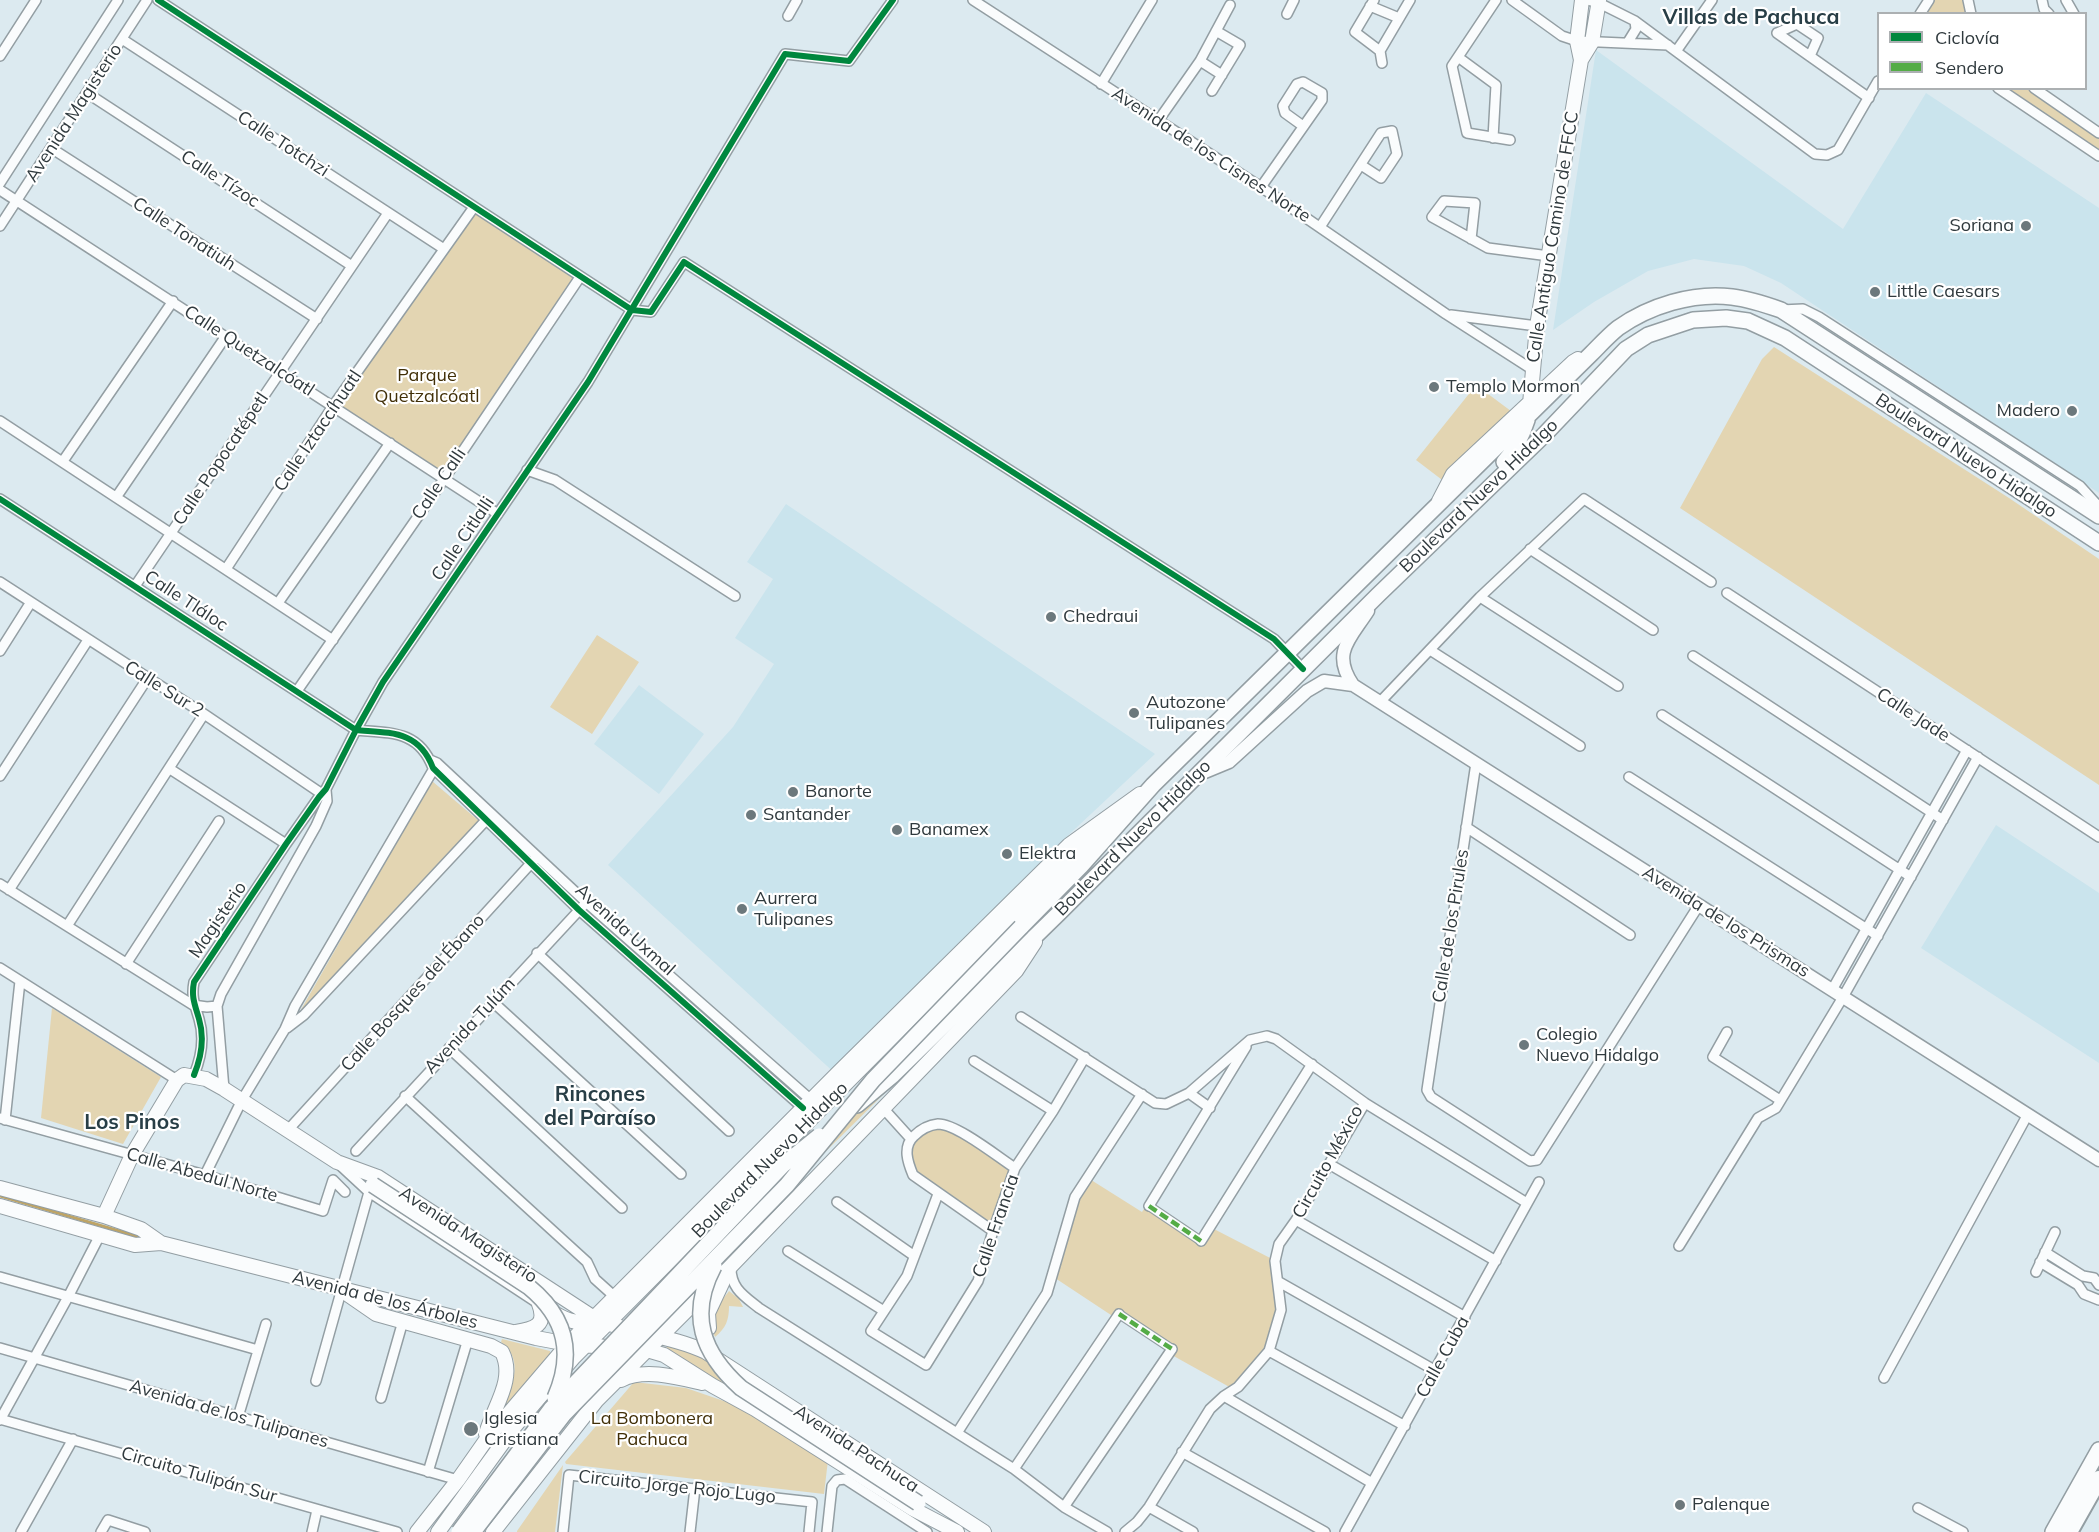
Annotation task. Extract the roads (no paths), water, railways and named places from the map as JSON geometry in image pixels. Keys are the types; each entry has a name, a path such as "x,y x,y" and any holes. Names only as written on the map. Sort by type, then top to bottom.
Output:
{"highway":[{"path":"2069,1532 2099,1479"}],"main road":[{"name":"Calle Antiguo Camino de FFCC","path":"1529,408 1537,326 1581,60 1577,41 1582,0"},
{"name":"Calle Antiguo Camino de FFCC","path":"1581,60 1592,42 1595,1"},
{"name":"Boulevard Nuevo Hidalgo","path":"438,1532 515,1426 586,1345 601,1321 654,1277 1071,859 1153,785 1436,507 1529,408 1616,329 1639,315 1666,304 1693,298 1729,296 1752,300 1781,310 2099,516"},
{"name":"Boulevard Nuevo Hidalgo","path":"459,1532 550,1409 782,1166 883,1084 1196,776 1228,755 1297,689 1302,679 1303,669 1544,435 1626,349 1648,335 1693,320 1726,318 1748,321 1785,338 2099,543"},
{"path":"1436,507 1453,474 1512,418 1529,408 1551,382 1573,362 1591,354"},
{"path":"1533,370 1544,381 1551,382"},
{"path":"1512,418 1533,370"},
{"path":"1469,506 1486,481 1512,453 1522,435 1529,408"},
{"name":"Boulevard Nuevo Hidalgo","path":"493,1532 597,1400 661,1336 873,1080 1081,866 1153,785"},
{"path":"601,1321 615,1298 639,1273 1069,845 1153,785"},
{"name":"Boulevard Nuevo Hidalgo","path":"473,1532 564,1414 883,1108 1016,971 1046,925"},
{"path":"104,1216 132,1155 177,1080 184,1075 194,1076"},
{"name":"Avenida Magisterio","path":"194,1076 224,1089 337,1162 378,1177 601,1321"},
{"path":"772,1157 788,1123"},
{"path":"337,1162 371,1188 529,1287 550,1308 561,1328 566,1352 561,1383 550,1409"},
{"name":"Avenida de los Árboles","path":"0,1188 104,1216 141,1229 161,1243"},
{"name":"Avenida de los Árboles","path":"0,1206 135,1245 161,1243 513,1333 568,1344 647,1350 665,1356 713,1386"},
{"path":"725,1261 708,1312 710,1337 720,1356 729,1366"},
{"path":"725,1261 705,1286 700,1313 706,1343 724,1373 741,1388 918,1503 958,1532"},
{"path":"417,1532 486,1440 568,1344 601,1321 639,1273"},
{"path":"647,1350 638,1341 636,1331 654,1277"},
{"path":"341,1289 376,1314 498,1348 502,1352 506,1365 506,1381 486,1432 486,1440"},
{"path":"565,1298 595,1307 615,1298"},
{"path":"539,1304 566,1320 601,1321"},
{"path":"513,1333 530,1330 536,1326 542,1316 539,1304"},
{"path":"597,1400 612,1337 601,1321"},
{"name":"Avenida Pachuca","path":"601,1321 696,1347 729,1366 984,1532"},
{"path":"614,1384 637,1374 713,1386 755,1409 913,1509 958,1532"},
{"path":"2053,1532 2099,1450"}],"street":[{"path":"0,56 36,0"},
{"name":"Avenida Magisterio","path":"0,183 118,0"},
{"name":"Avenida Magisterio","path":"0,226 147,0"},
{"path":"158,0 632,310 651,312 684,262 1267,634 1303,669"},
{"path":"788,16 797,0"},
{"name":"Calle Citlalli","path":"325,793 383,682 588,382 785,54 849,61 893,0"},
{"name":"Avenida de los Cisnes Norte","path":"975,0 1261,187 1446,314 1533,370"},
{"path":"1101,84 1152,0"},
{"path":"1287,14 1294,0"},
{"path":"1382,63 1380,51 1410,0"},
{"path":"1496,0 1452,66 1467,134 1510,140"},
{"path":"1512,0 1521,3 1562,36 1577,41 1628,42 1673,48"},
{"path":"1673,48 1713,0"},
{"path":"1595,1 1635,21 1815,154 1827,155 1838,150 1877,83"},
{"path":"1380,51 1355,32 1372,3 1399,18"},
{"path":"1158,121 1200,61 1230,5"},
{"path":"1628,42 1636,29 1635,21"},
{"path":"1810,56 1818,38 1797,24 1777,33 1869,98"},
{"path":"1212,91 1240,45 1216,31"},
{"name":"Calle Totchzi","path":"122,39 444,249"},
{"path":"1458,57 1496,86 1493,138"},
{"path":"1200,61 1222,75"},
{"path":"1261,187 1323,100 1322,93 1303,82 1297,84 1283,106 1285,112 1303,126"},
{"path":"2001,90 2099,156"},
{"path":"2037,90 2099,133"},
{"name":"Calle Tízoc","path":"87,93 352,266"},
{"path":"1320,227 1381,133 1392,131 1397,154 1381,178 1361,165"},
{"name":"Calle Tonatiuh","path":"51,148 317,319"},
{"name":"Calle Quetzalcóatl","path":"0,190 498,514"},
{"path":"1471,239 1475,203 1444,201 1432,217 1471,239 1488,248 1549,256"},
{"name":"Calle Iztaccíhuatl","path":"226,569 333,406 474,207"},
{"name":"Calle Popocatépetl","path":"135,586 388,213"},
{"name":"Calle Calli","path":"297,691 580,277"},
{"path":"63,461 173,301"},
{"path":"1781,310 1803,309 1819,317 2080,486 2099,507"},
{"name":"Avenida de los Cisnes Norte","path":"1446,314 1537,326"},
{"path":"1483,338 1486,320"},
{"path":"117,496 226,336"},
{"path":"0,421 333,640"},
{"path":"1976,463 1997,432"},
{"path":"278,603 390,443"},
{"path":"1976,463 1989,444"},
{"path":"527,470 555,480 735,596"},
{"name":"Calle Tláloc","path":"0,499 356,730"},
{"path":"1380,702 1480,597 1584,499 1711,582"},
{"path":"1530,549 1653,630"},
{"name":"Calle Sur 2","path":"0,582 325,793"},
{"name":"Calle Jade","path":"1727,593 2099,837"},
{"path":"1353,685 1345,673 1342,661 1345,647 1378,595"},
{"path":"1480,597 1618,687"},
{"path":"0,651 31,602"},
{"path":"0,776 88,640"},
{"path":"1430,650 1581,746"},
{"path":"1693,656 1943,820"},
{"path":"9,890 147,679"},
{"name":"Avenida de los Prismas","path":"1196,776 1229,762 1307,691 1324,681 1353,685 2099,1160"},
{"path":"67,926 204,714"},
{"path":"1662,715 1911,877"},
{"name":"Avenida Uxmal","path":"356,730 402,734 418,744 433,764 579,910 807,1104"},
{"path":"1832,990 1967,750"},
{"path":"1679,1246 1758,1118 1776,1108 1844,997 1978,758"},
{"name":"Calle de los Pirules","path":"1476,763 1427,1090 1431,1097 1530,1161 1537,1160 1699,905"},
{"path":"205,1175 242,1100 285,1029 295,1006 433,764"},
{"path":"170,769 286,844"},
{"path":"1629,777 1878,936"},
{"name":"Magisterio","path":"194,1076 202,1050 200,1021 193,1005 194,982 286,844 325,793"},
{"name":"Magisterio","path":"224,1089 217,1006 221,994 316,826 327,801 325,793"},
{"path":"285,1029 304,1015 489,818"},
{"name":"Avenida Uxmal","path":"489,818 538,856 807,1104"},
{"path":"126,964 219,821"},
{"path":"1466,827 1630,935"},
{"name":"Calle Bosques del Ébano","path":"288,1130 538,856"},
{"path":"0,884 193,1005 217,1006"},
{"name":"Avenida Tulúm","path":"356,1151 586,902"},
{"path":"537,954 729,1131"},
{"path":"0,968 177,1080"},
{"path":"3,1119 20,981"},
{"path":"493,1002 681,1174"},
{"path":"1021,1017 1155,1103 1166,1104 1189,1093 1250,1040"},
{"path":"1727,1032 1713,1057 1780,1100"},
{"name":"Circuito México","path":"1125,1532 1149,1507 1210,1409 1238,1387 1269,1351 1281,1310 1275,1261 1279,1244 1296,1220 1365,1103 1276,1039 1267,1036 1250,1040"},
{"path":"1250,1040 1149,1206 1200,1241 1312,1064"},
{"path":"449,1048 622,1208"},
{"name":"Calle Francia","path":"884,1311 871,1331 926,1365 978,1281 1015,1168 1085,1057"},
{"path":"974,1061 1053,1111"},
{"path":"1189,1093 1210,1108"},
{"path":"957,1433 1047,1293 1075,1197 1142,1094"},
{"path":"405,1096 586,1262 596,1279 615,1298"},
{"path":"1365,1103 1527,1203"},
{"path":"883,1108 911,1139"},
{"path":"1884,1378 2028,1114"},
{"name":"Calle Abedul Norte","path":"3,1119 205,1175 323,1211 333,1180 345,1192"},
{"path":"993,1231 913,1175 907,1161 907,1149 911,1139 923,1128 939,1124 954,1128 1015,1168"},
{"path":"1329,1164 1496,1261"},
{"name":"Calle Cuba","path":"1345,1532 1539,1182"},
{"path":"316,1381 371,1188"},
{"name":"Avenida Magisterio","path":"371,1188 539,1304"},
{"path":"788,1251 884,1311 907,1276 913,1255 938,1194"},
{"path":"837,1202 913,1255"},
{"path":"1296,1220 1465,1317"},
{"path":"2036,1272 2055,1232"},
{"path":"0,1419 100,1235"},
{"path":"2040,1262 2078,1285 2084,1294 2098,1292 2094,1278 2083,1276 2045,1252"},
{"path":"725,1261 732,1283 737,1290 759,1308 1014,1469 1064,1507 1107,1532"},
{"path":"2078,1285 2083,1276"},
{"path":"0,1277 258,1350"},
{"path":"1279,1282 1436,1371"},
{"path":"1014,1469 1119,1314 1172,1349 1064,1507"},
{"path":"381,1398 403,1321"},
{"path":"238,1417 266,1324"},
{"path":"428,1472 468,1339"},
{"name":"Avenida de los Tulipanes","path":"0,1348 458,1480"},
{"path":"1269,1351 1405,1426"},
{"path":"1224,1396 1372,1483"},
{"name":"Circuito Tulipán Sur","path":"0,1419 397,1532"},
{"path":"21,1532 73,1439"},
{"path":"1182,1452 1325,1532"},
{"name":"Circuito Jorge Rojo Lugo","path":"562,1532 569,1475 812,1502 809,1532"},
{"path":"827,1532 832,1486 837,1480 845,1479 927,1532"},
{"path":"690,1532 695,1488"},
{"path":"1149,1507 1193,1532"},
{"path":"1918,1508 1963,1532"},
{"path":"312,1532 317,1510"},
{"path":"101,1532 108,1520 145,1532"}],"waterway":[{"path":"0,1196 143,1238"}],"place":[{"name":"Soriana","path":"2026,226"},
{"name":"Little Caesars","path":"1875,292"},
{"name":"Templo Mormon","path":"1434,387"},
{"name":"Madero","path":"2072,411"},
{"name":"Chedraui","path":"1051,617"},
{"name":"Autozone Tulipanes","path":"1134,713"},
{"name":"Banorte","path":"793,792"},
{"name":"Santander","path":"751,815"},
{"name":"Banamex","path":"897,830"},
{"name":"Elektra","path":"1007,854"},
{"name":"Aurrera Tulipanes","path":"742,909"},
{"name":"Colegio Nuevo Hidalgo","path":"1524,1045"},
{"name":"Iglesia Cristiana","path":"471,1429"},
{"name":"Palenque","path":"1680,1505"}],"district":[{"name":"Villas de Pachuca","path":"1751,18"},
{"name":"Rincones del Paraíso","path":"600,1107"},
{"name":"Los Pinos","path":"132,1123"}],"park label":[{"name":"Parque Quetzalcóatl","path":"427,386"},
{"name":"La Bombonera Pachuca","path":"652,1429"}]}
